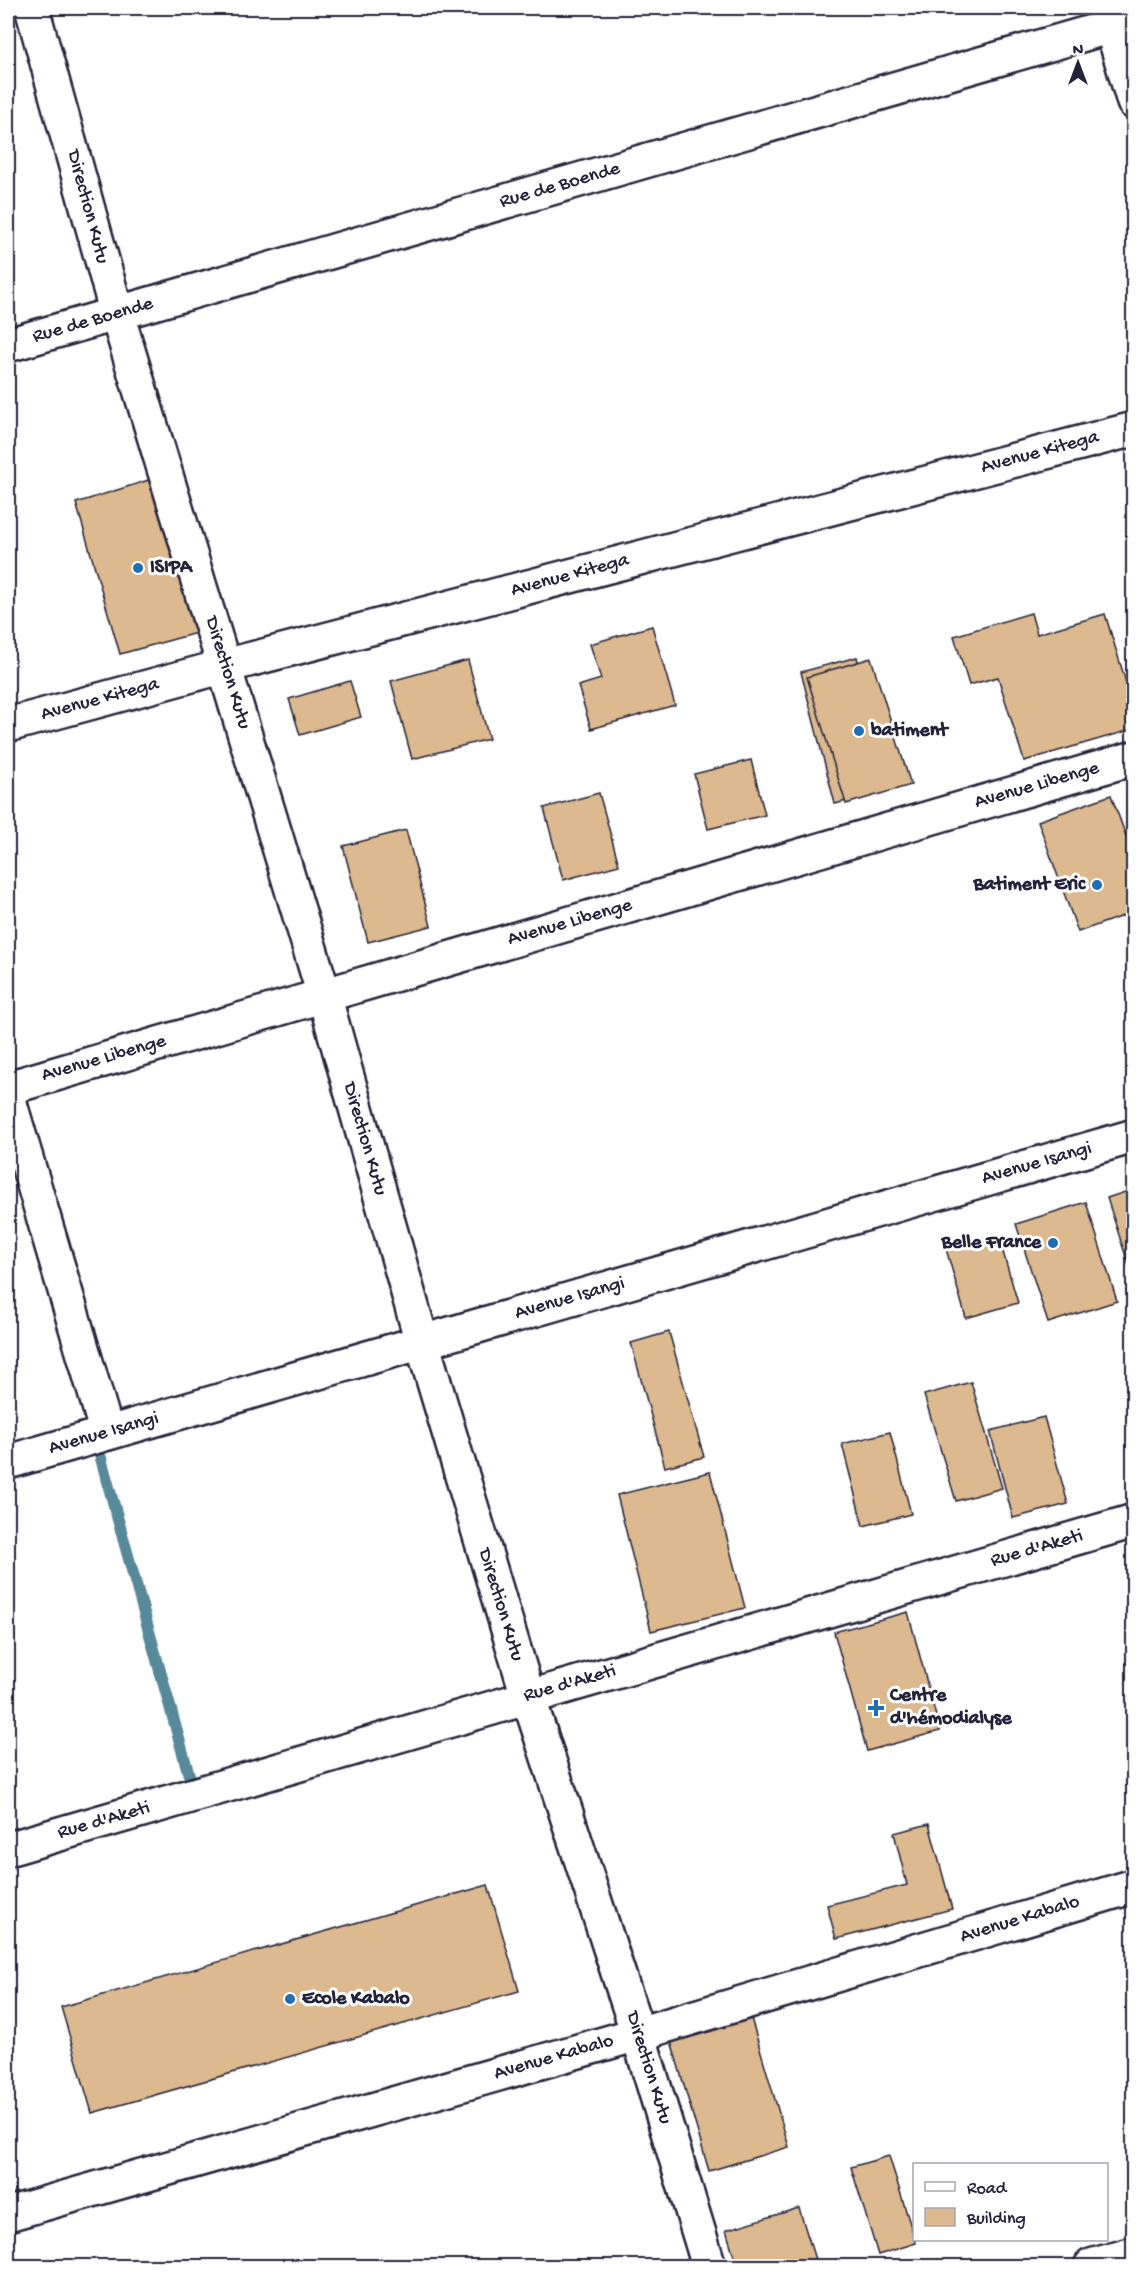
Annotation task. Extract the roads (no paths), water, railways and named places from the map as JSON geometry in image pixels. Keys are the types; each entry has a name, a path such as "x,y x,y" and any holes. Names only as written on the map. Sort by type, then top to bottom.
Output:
{"street":[{"name":"Direction Kutu","path":"32,8 117,315 324,995 422,1342 528,1696 638,2034 709,2266"},
{"name":"Rue de Boende","path":"8,345 117,315 1109,17"},
{"path":"1109,17 1134,102"},
{"name":"Avenue Kitega","path":"8,725 225,666 1134,429"},
{"name":"Avenue Libenge","path":"8,1088 1134,758"},
{"path":"8,1097 107,1433"},
{"name":"Avenue Isangi","path":"8,1462 1134,1136"},
{"name":"Rue d'Aketi","path":"8,1849 1134,1521"},
{"name":"Avenue Kabalo","path":"8,2214 638,2034 1134,1886"},
{"path":"1091,2266 1134,2254"}],"waterway":[{"path":"95,1437 194,1793"}],"place":[{"name":"ISIPA","path":"138,568"},
{"name":"batiment","path":"859,731"},
{"name":"Batiment Eric","path":"1097,885"},
{"name":"Belle France","path":"1053,1243"},
{"name":"Centre d'hémodialyse","path":"876,1708"},
{"name":"Ecole Kabalo","path":"290,1999"}]}
